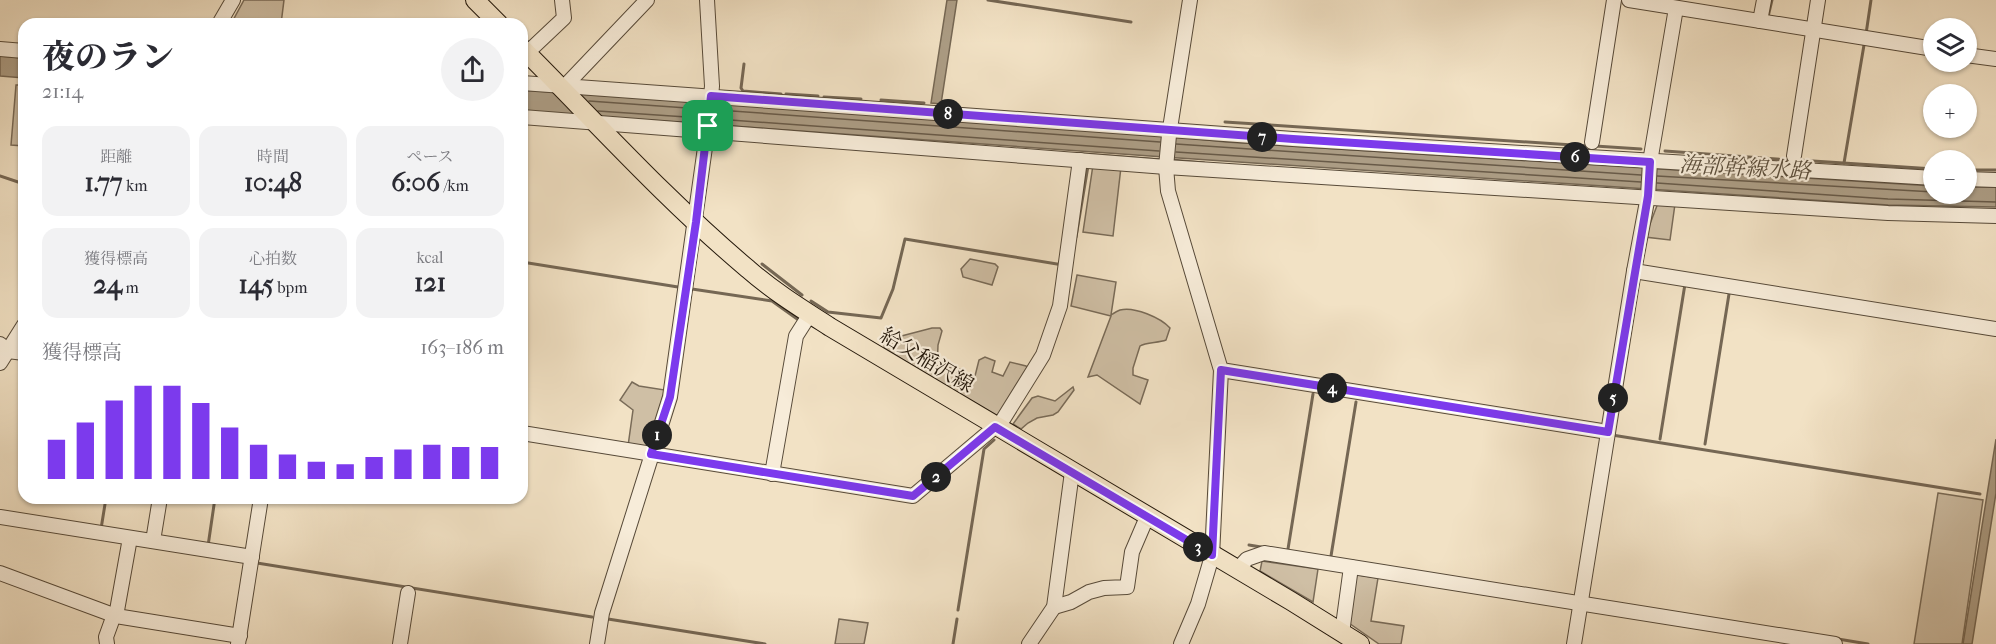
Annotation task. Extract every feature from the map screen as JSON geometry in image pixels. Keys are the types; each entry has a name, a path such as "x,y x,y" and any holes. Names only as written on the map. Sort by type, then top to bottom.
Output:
{"main road":[{"path":"475,0 493,18"},
{"name":"給父稲沢線","path":"528,54 592,120 748,270 810,314 1360,644"}],"street":[{"path":"222,18 233,0"},
{"path":"528,47 564,18 562,0"},
{"path":"563,88 647,0"},
{"path":"597,644 602,613 670,397 696,222 711,99 707,0"},
{"path":"1181,644 1198,604 1212,555 1221,370 1168,191 1166,165 1169,133 1190,0"},
{"path":"1592,141 1614,0"},
{"path":"1629,0 1923,47"},
{"path":"1760,21 1764,0"},
{"path":"1794,156 1818,0"},
{"path":"1574,644 1648,197 1650,162 1676,8"},
{"path":"0,49 18,50"},
{"path":"1977,56 1996,59"},
{"path":"528,84 1169,133 1923,177"},
{"path":"528,117 708,128 1080,160 1888,213 1996,216"},
{"path":"528,435 913,496 1002,421 1043,355 1060,306 1080,160"},
{"path":"1977,179 1996,180"},
{"path":"1634,271 1996,329"},
{"path":"772,474 796,336 810,314"},
{"path":"0,363 4,347 18,332"},
{"path":"1221,370 1608,432"},
{"path":"1029,644 1054,607 1072,472"},
{"path":"153,541 159,504"},
{"path":"0,573 115,615 239,640 260,504"},
{"path":"0,517 252,557"},
{"path":"1054,607 1071,602 1089,592 1104,588 1127,587 1132,552 1147,517"},
{"path":"107,644 106,637 115,615 130,538"},
{"path":"1237,570 1246,559 1264,554 1835,644"},
{"path":"1342,633 1351,567"},
{"path":"400,644 408,593"}],"shaded area":[{"path":"244,0 284,0 282,18 234,18"},
{"path":"16,85 18,85 18,146 11,145"},
{"path":"1093,165 1121,167 1113,236 1083,232"},
{"path":"1658,203 1675,204 1670,240 1645,237"},
{"path":"970,259 995,264 998,267 992,285 963,277 961,269"},
{"path":"1077,275 1116,282 1111,315 1126,309 1140,311 1170,328 1166,340 1140,346 1133,375 1148,380 1140,404 1097,375 1088,377 1111,316 1071,306"},
{"path":"940,328 942,331 938,345 937,371 944,372 949,367 960,369 960,377 974,380 979,360 985,357 995,361 992,372 1003,376 1010,362 1028,368 1001,414 994,416 884,348 885,343 890,339"},
{"path":"632,382 639,386 665,390 648,446 644,448 628,446 633,410 620,400"},
{"path":"1073,387 1074,390 1058,412 1037,418 1021,429 1013,424 1032,398 1038,396 1055,401"},
{"path":"1938,493 1983,500 1962,644 1914,644"},
{"path":"1262,561 1318,569 1313,602 1260,571"},
{"path":"1352,574 1378,578 1371,621 1404,626 1401,644 1379,644 1346,621"},
{"path":"839,619 868,623 864,644 835,644"}],"water":[{"path":"947,0 957,0 941,104 931,103"},
{"path":"0,56 18,58 18,78 0,76"},
{"path":"528,90 1160,135 1226,142 1923,185 1923,204 1977,204 1977,187 1996,187 1996,207 1888,205 1164,157 528,111"},
{"path":"1996,439 1996,493 1972,644 1963,644"}],"waterway":[{"path":"988,0 1131,22"},
{"path":"1768,17 1772,0"},
{"path":"1866,34 1871,0"},
{"path":"1844,163 1864,45"},
{"path":"744,64 741,88 743,91 781,94"},
{"path":"786,94 818,96"},
{"path":"824,97 861,99"},
{"path":"881,100 924,103"},
{"path":"1225,122 1588,146"},
{"path":"1595,146 1641,149"},
{"name":"海部幹線水路","path":"1665,151 1789,160"},
{"path":"1082,154 1163,160"},
{"path":"1172,160 1204,163"},
{"name":"海部幹線水路","path":"1798,160 1923,168"},
{"path":"1076,237 1088,166"},
{"path":"1977,170 1996,170"},
{"path":"0,176 18,182"},
{"path":"811,301 828,312 881,318 893,289 905,239 1063,265"},
{"path":"528,263 678,287"},
{"path":"762,264 802,295"},
{"path":"1660,439 1685,284"},
{"path":"692,289 772,301 800,321"},
{"path":"1705,444 1729,294"},
{"path":"1288,549 1313,394"},
{"path":"1331,556 1356,402"},
{"path":"1612,435 1980,494"},
{"path":"958,610 984,449 994,440"},
{"path":"101,529 105,504"},
{"path":"208,546 214,504"},
{"path":"1249,545 1261,547"},
{"path":"257,563 592,617"},
{"path":"608,619 765,644"},
{"path":"953,644 957,619"},
{"path":"1838,639 1868,644"}],"route":[{"path":"711,96 1293,139 1650,162 1648,196 1608,432 1221,370 1212,555 995,427 913,496 651,454 670,397 708,126 711,96"}]}
